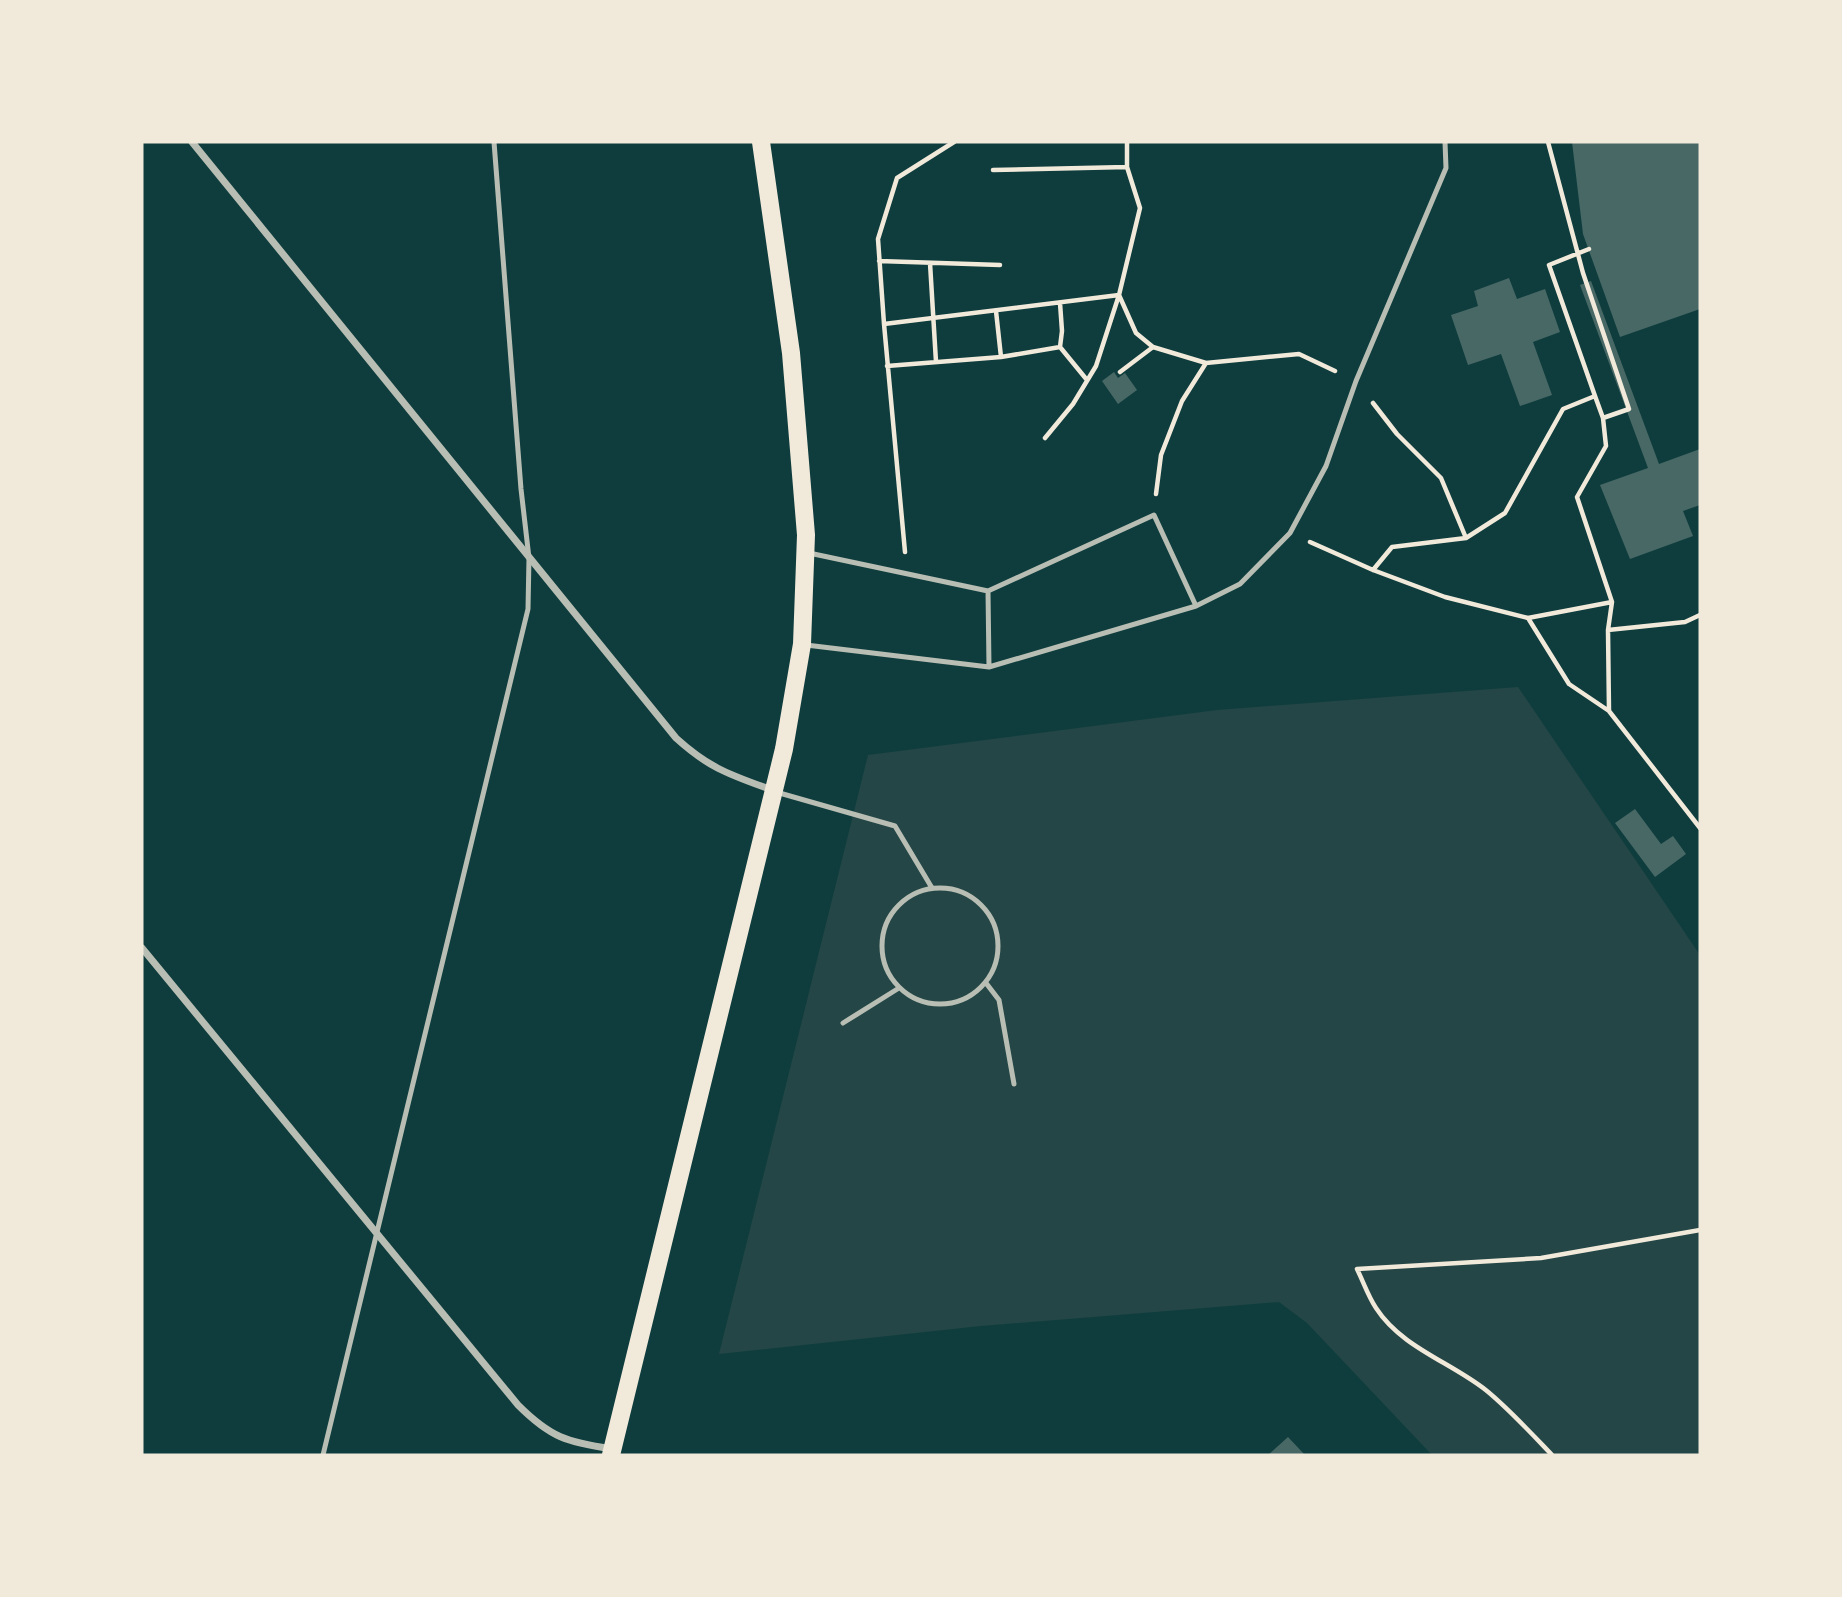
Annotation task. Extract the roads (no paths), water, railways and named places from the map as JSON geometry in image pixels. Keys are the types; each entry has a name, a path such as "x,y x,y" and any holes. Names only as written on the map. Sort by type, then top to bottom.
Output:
{"main road":[{"path":"612,1452 793,708 802,644 806,552 803,488 791,354 761,142"}],"street":[{"path":"192,142 676,738 699,759 720,771 773,791"},
{"path":"142,947 499,1385 534,1421 550,1433 573,1443 612,1452"}],"lane":[{"path":"323,1455 528,609 529,558 521,489 494,142"},
{"path":"802,644 989,667 1196,606 1240,584 1290,533 1326,466 1356,381 1446,168 1445,142"},
{"path":"806,552 988,591 1154,515 1196,606"},
{"path":"988,591 989,667"},
{"path":"773,791 895,826 932,888"},
{"path":"932,888 950,888 981,903 991,917 997,933 995,968 986,984 971,996 953,1004 934,1004 915,999 899,988 888,973 882,956 882,937 888,919 899,905 914,893 932,888"},
{"path":"986,984 999,1000 1014,1084"},
{"path":"843,1023 899,988"}]}
